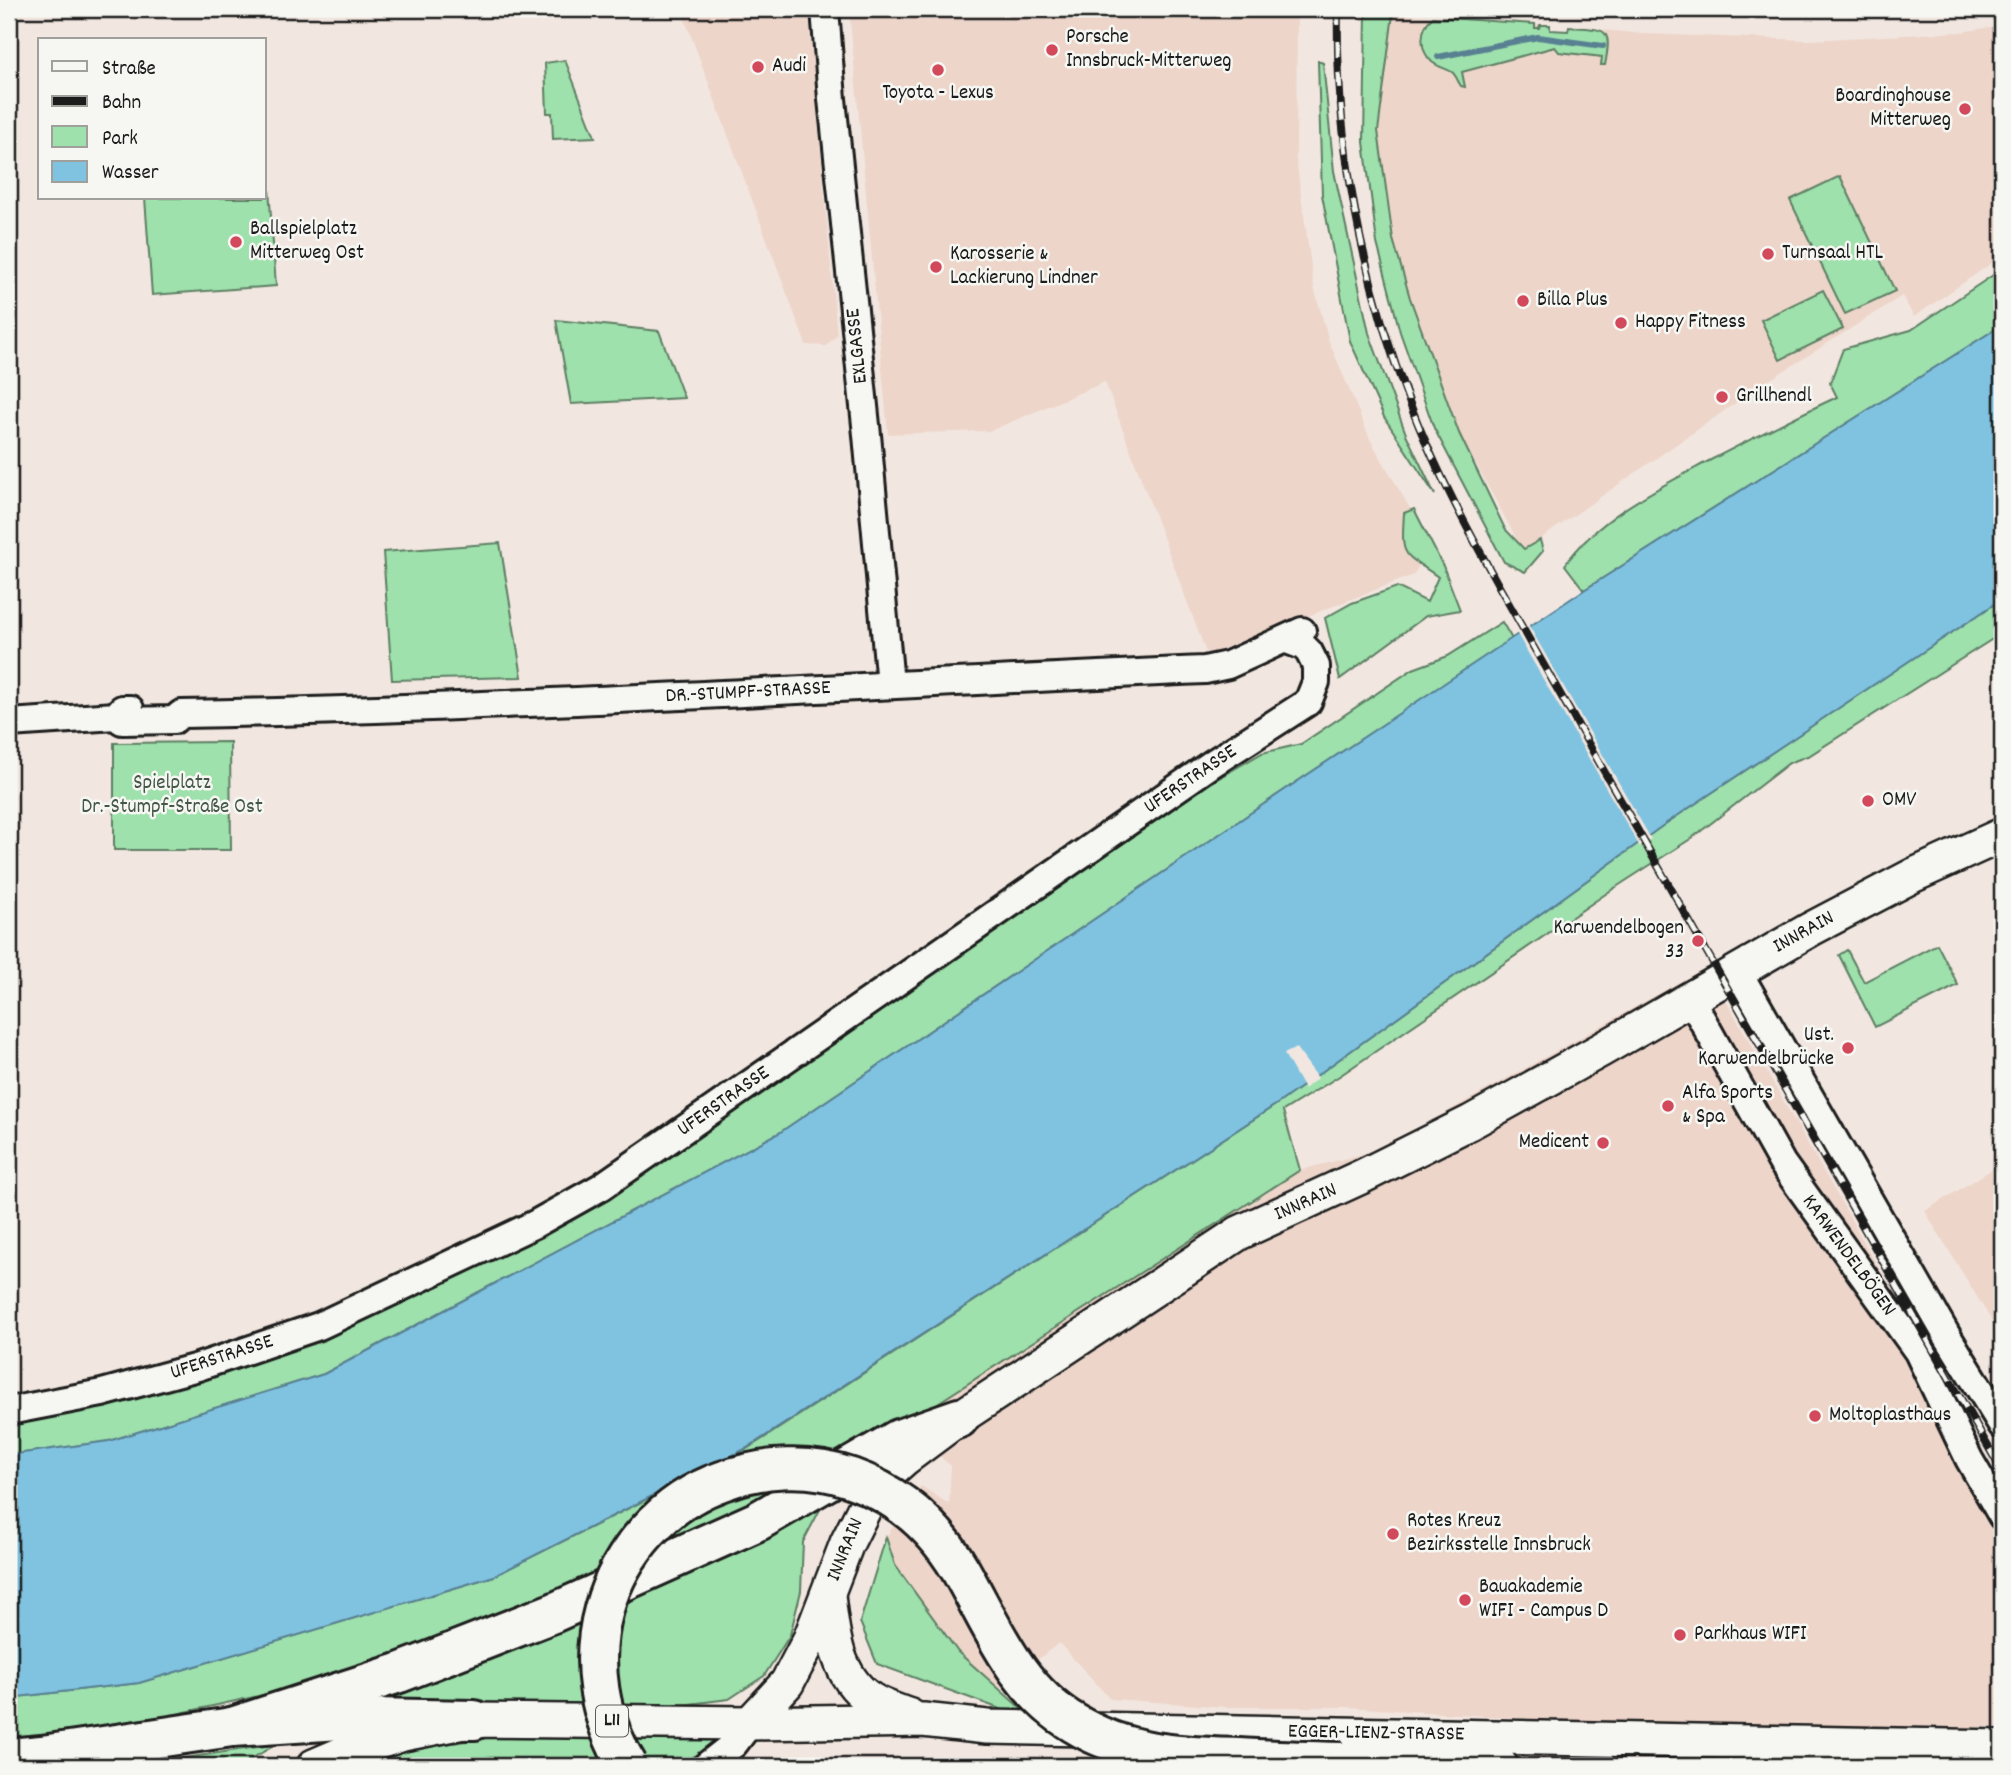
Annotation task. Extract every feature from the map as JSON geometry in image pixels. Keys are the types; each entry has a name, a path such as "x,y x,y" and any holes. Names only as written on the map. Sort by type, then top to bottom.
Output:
{"highway":[{"path":"232,1727 400,1673 553,1613 758,1521 899,1439 959,1418"},
{"path":"628,1766 609,1730 601,1705 597,1657 598,1633 604,1609 611,1586 622,1565 653,1525 692,1495 740,1474 789,1468 839,1474 863,1482 911,1510 945,1547 961,1571 995,1637 1029,1686 1072,1722 1096,1735 1118,1744 1165,1755 1498,1766"},
{"path":"9,1758 68,1752 232,1727 371,1718 474,1720"}],"main road":[{"name":"INNRAIN","path":"750,1723 786,1683 810,1639 860,1515 885,1476 959,1418 1239,1233 1471,1122 1737,970 1914,875 2002,835"},
{"path":"828,1594 832,1632 839,1657 851,1678 869,1698 923,1720"},
{"name":"L11","path":"314,1766 403,1734 474,1720 750,1723"},
{"name":"EGGER-LIENZ-STRASSE","path":"750,1723 923,1720 987,1727 2002,1747"}],"street":[{"name":"EXLGASSE","path":"825,9 890,684"},
{"name":"DR.-STUMPF-STRASSE","path":"9,723 116,716 122,721 174,720 181,714 380,710 645,699 890,684 1205,670 1228,665 1297,634"},
{"name":"UFERSTRASSE","path":"9,1411 102,1393 198,1367 319,1326 535,1224 601,1187 1213,763 1308,702 1316,682 1316,666 1297,634"},
{"name":"KARWENDELBÖGEN","path":"1737,970 1946,1334 2002,1425"},
{"name":"KARWENDELBÖGEN","path":"1690,998 1782,1163 1918,1352 1969,1459 2002,1516"},
{"path":"1918,1352 1946,1334"},
{"path":"706,1766 734,1744 750,1723"}],"shaded area":[{"path":"681,9 808,9 837,335 826,346 806,345"},
{"path":"849,9 1290,9 1297,18 1296,158 1314,287 1329,341 1370,439 1430,543 1414,575 1207,655 1105,382 990,431 888,434"},
{"path":"1393,14 1550,25 1550,30 1568,31 1570,27 1646,34 1808,40 1961,32 2002,25 2002,256 1914,317 1902,296 1760,386 1523,551 1459,433 1410,298 1393,239 1378,131"},
{"path":"1707,967 1981,1447 1978,1449 2002,1492 2002,1727 1739,1732 1345,1707 1226,1707 1110,1699 1059,1643 1000,1689 958,1652 895,1565 886,1537 921,1486 949,1504 951,1466 902,1425 1300,1170 1378,1150"},
{"path":"2002,1163 2002,1338 1925,1211"}],"green space":[{"path":"1366,12 1393,14 1378,131 1393,239 1410,298 1459,433 1505,529 1524,549 1540,540 1543,551 1525,572 1504,562 1434,428 1400,332 1377,243 1364,142"},
{"path":"1433,17 1535,24 1535,28 1550,25 1550,30 1568,31 1569,27 1598,30 1607,36 1605,65 1601,65 1602,57 1559,52 1555,47 1462,72 1465,87 1461,86 1453,73 1432,62 1425,51 1423,33"},
{"path":"565,60 595,137 553,139 552,113 547,113 545,63"},
{"path":"1318,61 1323,63 1334,171 1369,333 1406,434 1435,495 1384,417 1350,341 1322,195"},
{"path":"1840,176 1895,291 1845,314 1790,200"},
{"path":"266,188 269,188 276,286 152,295 145,200 266,200"},
{"path":"2002,269 2002,325 1584,590 1565,565 1593,533 1646,495 1837,397 1830,383 1843,349 1911,330"},
{"path":"1823,290 1843,329 1780,360 1761,320"},
{"path":"556,320 659,331 684,398 571,404"},
{"path":"1414,509 1443,566 1460,610 1426,616 1340,679 1325,618 1352,603 1397,587 1427,602 1438,577 1411,558 1404,547 1404,513"},
{"path":"500,543 522,677 392,680 383,552"},
{"path":"2002,599 2002,633 1810,755 1789,763 1692,838 1341,1075 1283,1111 1300,1170 902,1426 734,1515 544,1603 281,1691 85,1734 9,1740 9,1698 139,1683 494,1576 747,1449 1280,1102 1665,824"},
{"path":"1502,622 1512,639 779,1133 324,1374 109,1441 9,1455 9,1418 267,1354 382,1311 444,1283 590,1207 671,1157 1148,819 1262,753 1301,744 1413,669 1448,656"},
{"name":"Spielplatz Dr.-Stumpf-Straße Ost","path":"230,742 231,850 114,850 114,743"},
{"path":"1937,944 1958,985 1875,1027 1839,955 1847,950 1864,982"},
{"path":"820,1501 823,1504 803,1542 801,1591 790,1635 764,1676 729,1699 665,1707 429,1702 337,1708 493,1656 692,1573"},
{"path":"886,1537 895,1565 958,1652 1036,1722 877,1664 860,1622"},
{"path":"514,1734 729,1738 676,1766 359,1766 418,1748"},
{"path":"277,1744 239,1766 133,1766"}],"water":[{"path":"2002,325 2002,599 1665,824 1280,1102 747,1448 494,1576 139,1683 9,1698 9,1455 109,1441 324,1374 779,1133 1584,590"}],"pier":[{"path":"1528,624 1651,839 1640,847 1516,632"},
{"path":"1296,1048 1318,1078 1304,1089 1284,1054"}],"waterway":[{"path":"1438,57 1538,37 1603,46"}],"railway":[{"path":"1338,9 1341,109 1365,260 1393,357 1430,452 1501,590 2002,1471"}],"place":[{"name":"Porsche Innsbruck-Mitterweg","path":"1052,50"},
{"name":"Audi","path":"758,67"},
{"name":"Toyota - Lexus","path":"938,70"},
{"name":"Boardinghouse Mitterweg","path":"1965,109"},
{"name":"Ballspielplatz Mitterweg Ost","path":"236,242"},
{"name":"Turnsaal HTL","path":"1768,254"},
{"name":"Karosserie & Lackierung Lindner","path":"936,267"},
{"name":"Billa Plus","path":"1523,301"},
{"name":"Happy Fitness","path":"1621,323"},
{"name":"Grillhendl","path":"1722,397"},
{"name":"OMV","path":"1868,801"},
{"name":"Karwendelbogen 33","path":"1698,941"},
{"name":"Ust. Karwendelbrücke","path":"1848,1048"},
{"name":"Alfa Sports & Spa","path":"1668,1106"},
{"name":"Medicent","path":"1603,1143"},
{"name":"Moltoplasthaus","path":"1815,1416"},
{"name":"Rotes Kreuz Bezirksstelle Innsbruck","path":"1393,1534"},
{"name":"Bauakademie WIFI - Campus D","path":"1465,1600"},
{"name":"Parkhaus WIFI","path":"1680,1635"}]}
